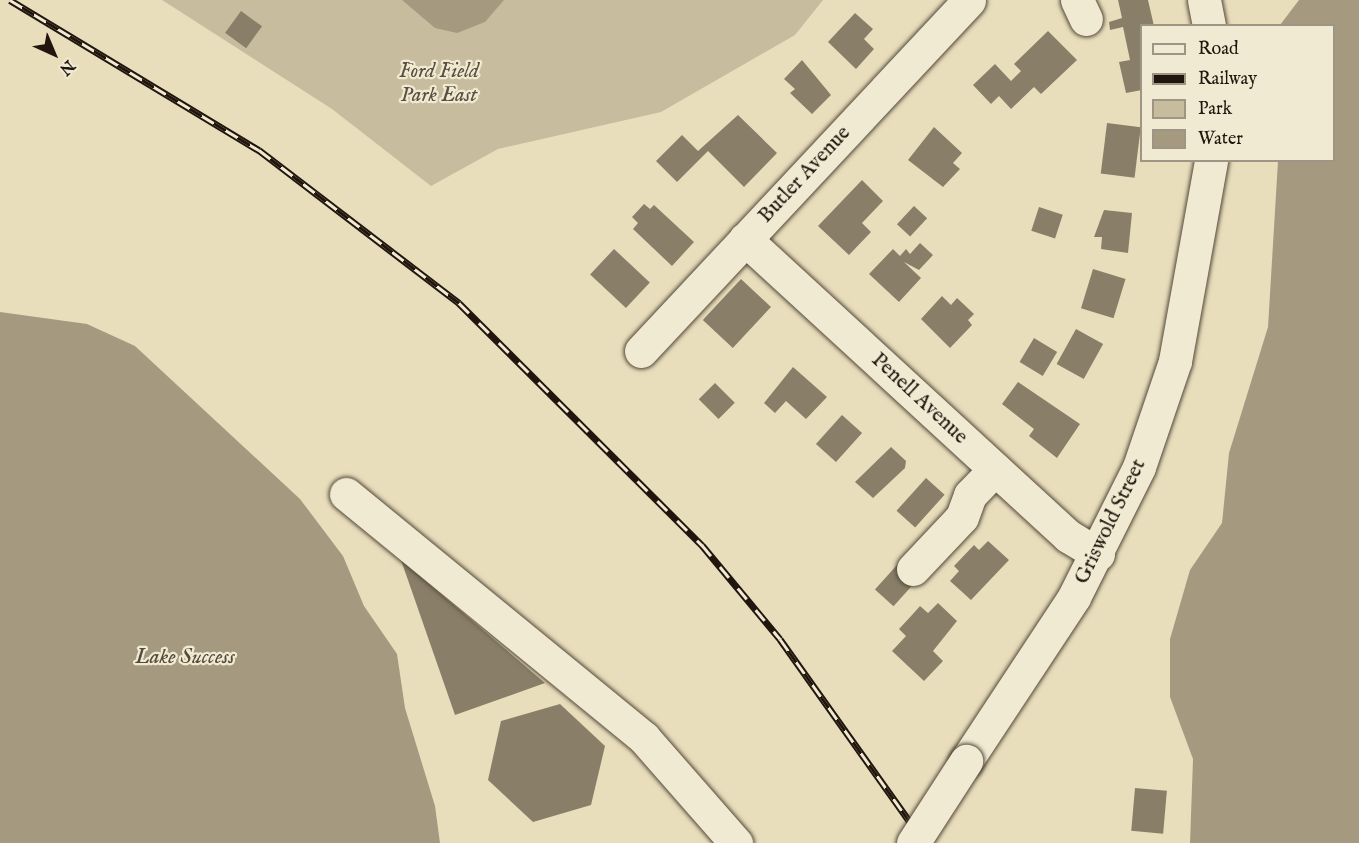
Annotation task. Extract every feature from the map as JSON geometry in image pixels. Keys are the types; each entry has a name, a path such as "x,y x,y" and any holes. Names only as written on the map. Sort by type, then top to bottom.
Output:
{"street":[{"name":"Butler Avenue","path":"640,351 969,0"},
{"path":"1204,0 1209,24"},
{"name":"Griswold Street","path":"913,843 1049,640 1098,554 1139,467 1174,361 1211,162"},
{"name":"Penell Avenue","path":"745,239 1068,536 1098,554"},
{"path":"913,569 962,517 970,495 995,469"},
{"path":"346,494 644,738 736,843"}],"green space":[{"name":"Ford Field Park East","path":"162,0 823,0 795,35 661,112 498,149 431,186 332,109"}],"water":[{"path":"402,0 504,0 485,22 457,33 435,28"},
{"path":"1299,0 1359,0 1359,843 1190,843 1193,759 1170,697 1170,639 1190,570 1222,523 1229,453 1268,327 1278,162 1335,162 1335,24 1281,24"},
{"name":"Lake Success","path":"0,312 87,324 135,346 300,499 343,556 364,606 397,654 405,708 435,806 440,843 0,843"}],"building":[{"path":"1118,0 1148,0 1154,24 1140,24 1140,90 1126,93 1119,62 1130,60 1123,27 1110,30 1109,22 1122,18"},
{"path":"241,11 262,26 246,48 225,33"},
{"path":"855,13 873,29 864,39 874,49 856,69 828,42"},
{"path":"1048,31 1077,60 1041,94 1034,87 1011,109 999,96 991,104 973,85 995,64 1011,81 1021,71 1014,64"},
{"path":"802,60 831,95 812,114 790,93 795,89 784,79"},
{"path":"738,115 777,153 744,187 708,151 677,182 656,161 682,135 698,151"},
{"path":"1107,123 1140,127 1135,178 1101,174"},
{"path":"934,127 962,153 953,163 960,169 943,187 908,160"},
{"path":"862,180 883,201 862,223 871,232 849,255 818,226"},
{"path":"644,204 650,209 654,205 694,242 672,266 633,229 638,223 632,217"},
{"path":"914,206 927,218 910,237 897,224"},
{"path":"1039,207 1063,215 1055,239 1031,231"},
{"path":"1104,210 1132,213 1128,253 1101,249 1102,237 1094,237"},
{"path":"920,243 933,255 919,270 904,262 921,278 899,302 869,274 893,249 900,256 906,249 910,254"},
{"path":"614,249 650,282 626,308 590,275"},
{"path":"1093,269 1126,279 1114,318 1081,308"},
{"path":"741,279 771,307 733,348 703,320"},
{"path":"942,296 951,305 957,298 974,314 968,320 972,325 950,348 921,319"},
{"path":"1076,329 1103,344 1084,379 1057,364"},
{"path":"1034,338 1057,352 1043,376 1020,362"},
{"path":"793,367 827,397 806,419 786,401 775,413 764,403"},
{"path":"1018,382 1080,424 1057,458 1029,436 1034,429 1002,404"},
{"path":"715,383 735,403 719,419 699,399"},
{"path":"842,415 862,433 836,462 816,444"},
{"path":"891,447 906,461 905,468 873,498 855,482"},
{"path":"926,478 945,495 915,527 897,511"},
{"path":"988,541 1009,560 971,600 950,581 959,571 954,566 974,545 979,550"},
{"path":"401,560 545,683 455,715"},
{"path":"897,565 916,582 893,606 875,590"},
{"path":"938,603 957,621 933,651 943,661 924,681 892,651 906,636 899,629 920,606 928,613"},
{"path":"560,704 605,746 591,805 533,822 488,780 501,721"},
{"path":"1135,788 1167,791 1163,834 1131,831"}],"railway":[{"path":"10,0 259,150 459,303 702,545 780,639 925,843"}]}
